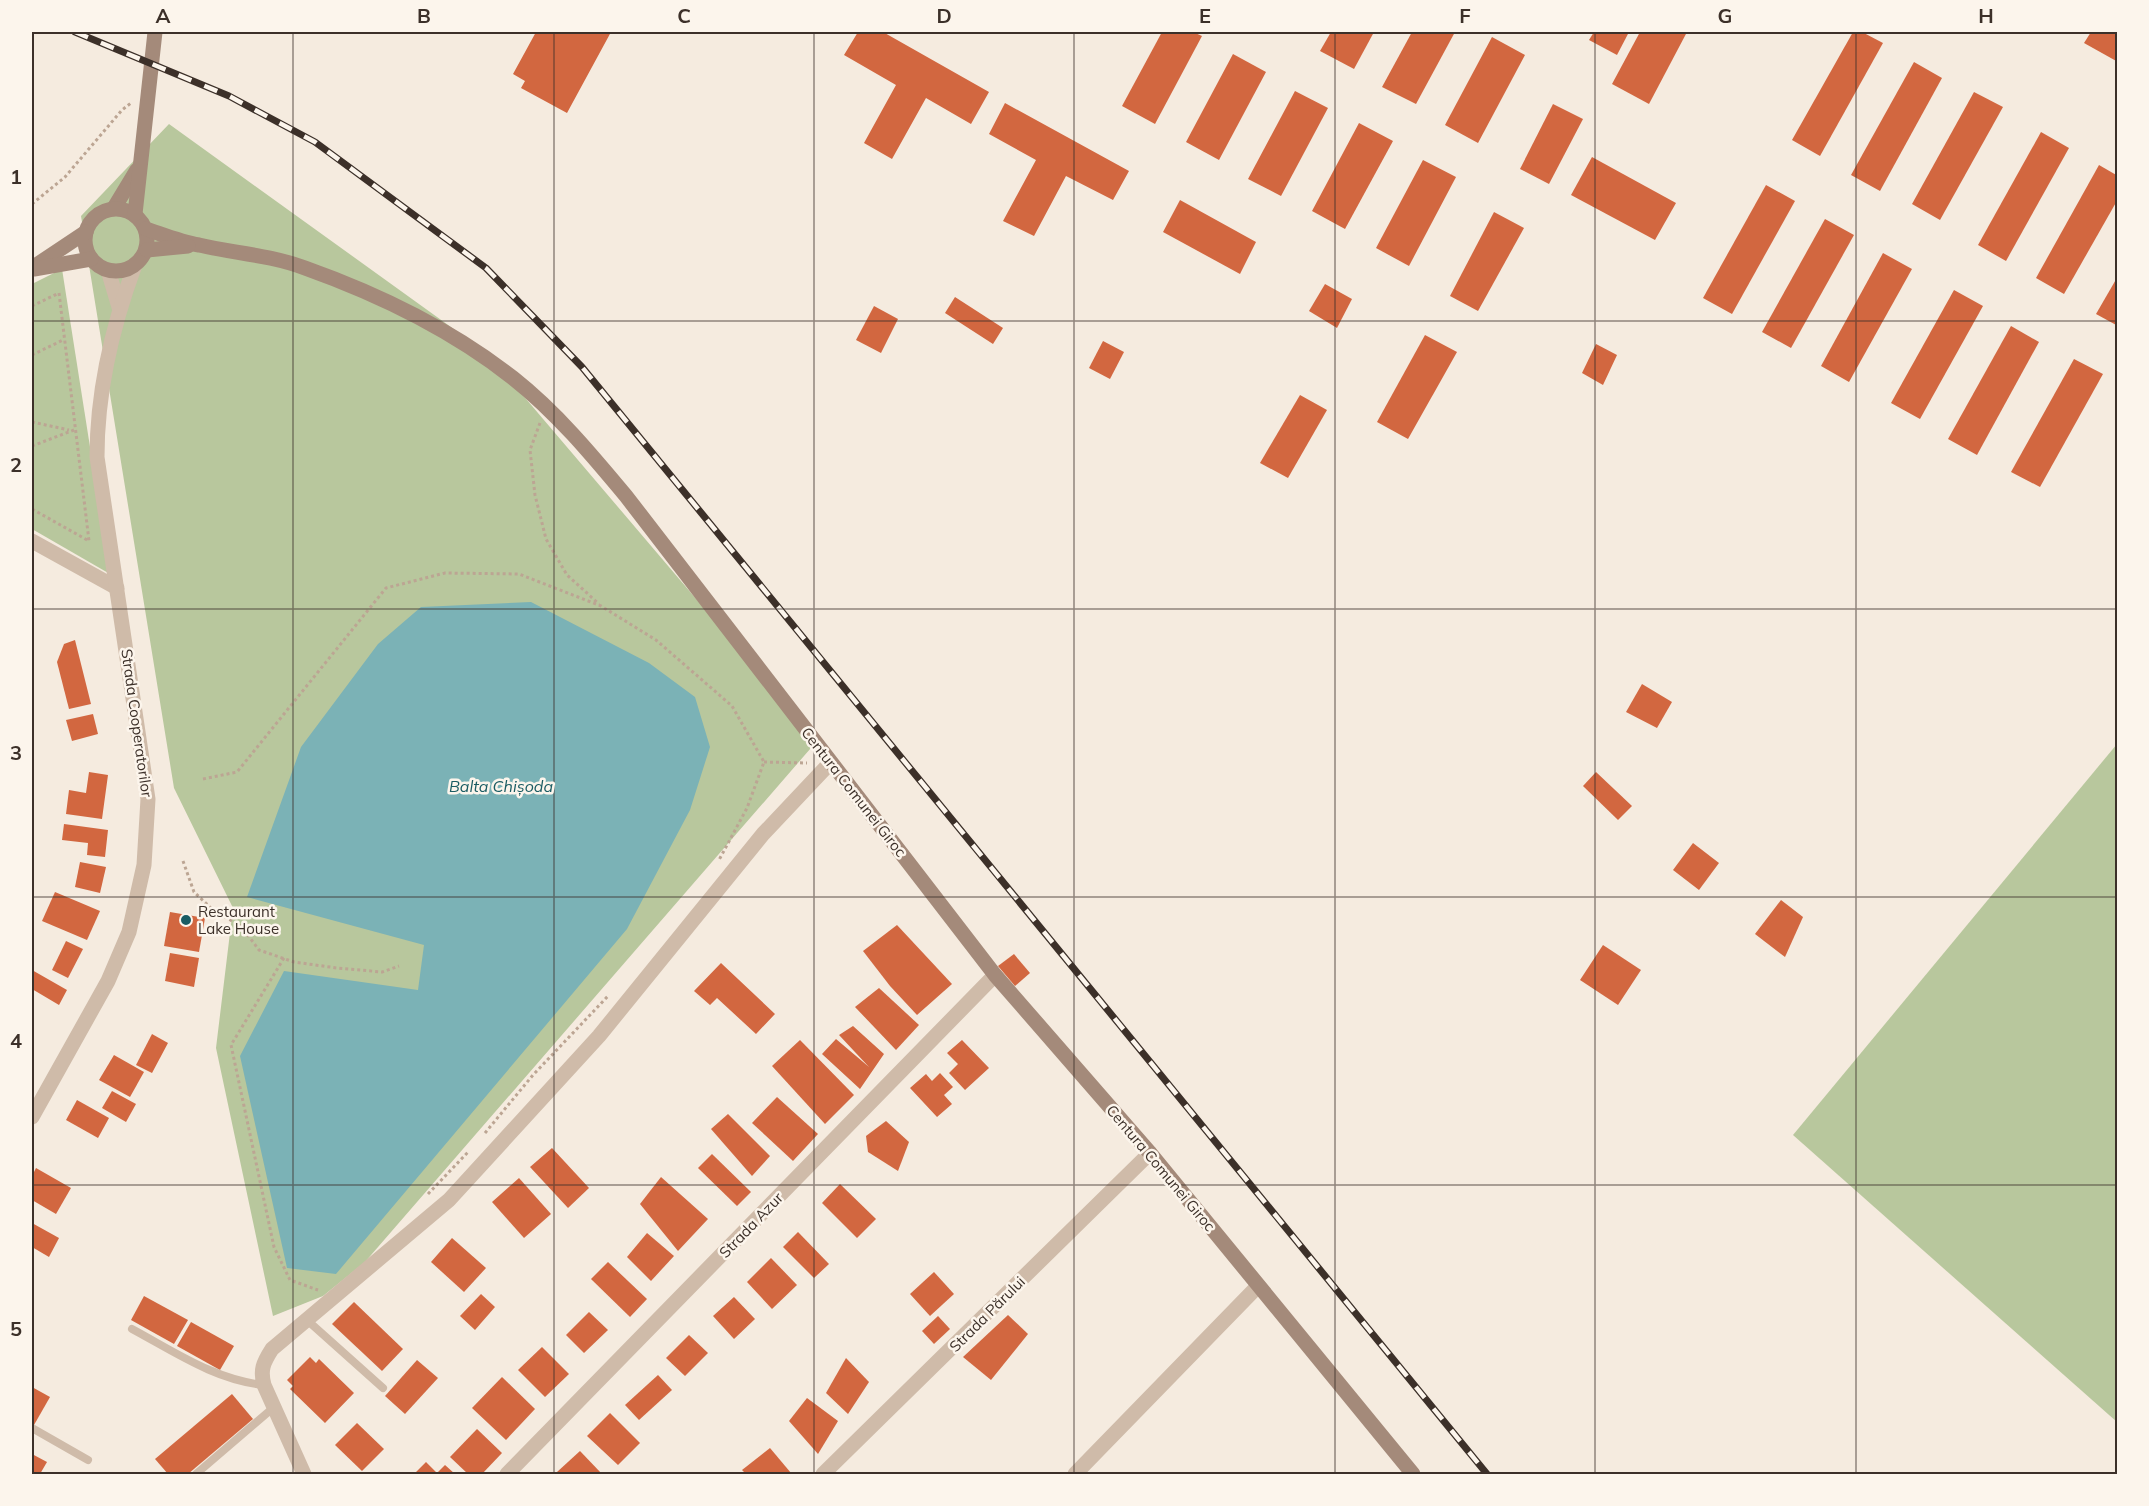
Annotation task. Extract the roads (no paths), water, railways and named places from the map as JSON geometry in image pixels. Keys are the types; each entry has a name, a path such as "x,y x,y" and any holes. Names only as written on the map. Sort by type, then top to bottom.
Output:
{"main road":[{"path":"135,214 155,32"},
{"path":"32,269 86,232 96,216 114,208 139,168"},
{"path":"86,232 86,246 91,259 108,270 117,271 135,266 147,250 146,229 135,214 114,208"},
{"name":"Centura Comunei Giroc","path":"146,229 198,245 251,253 304,267 386,302 473,350 513,379 582,442 994,975 1150,1153 1413,1474"},
{"name":"Centura Comunei Giroc","path":"147,250 198,245"},
{"path":"32,269 91,259"}],"street":[{"name":"Strada Cooperatorilor","path":"32,1117 108,981 129,932 144,865 148,799 97,457 97,425 119,307 135,266"},
{"name":"Strada Cooperatorilor","path":"108,270 119,307"},
{"path":"32,541 117,588"},
{"path":"304,1474 264,1385 261,1373 263,1363 272,1349 308,1321 448,1200 598,1036 764,834 830,763"},
{"name":"Strada Azur","path":"507,1474 994,975"},
{"name":"Strada Părului","path":"823,1474 1150,1153"},
{"path":"1075,1474 1258,1286"}],"lane":[{"path":"308,1321 383,1388"},
{"path":"132,1329 218,1375 237,1382 264,1385"},
{"path":"196,1474 273,1408"},
{"path":"32,1428 88,1460"}],"water":[{"name":"Balta Chișoda","path":"531,602 649,663 695,697 710,747 690,810 627,929 336,1274 287,1268 240,1056 284,971 418,990 424,945 247,897 301,747 378,644 421,607"}],"railway":[{"path":"75,32 229,96 315,142 486,268 582,367 1487,1474"}],"place":[{"name":"Restaurant Lake House","path":"186,920"}]}
